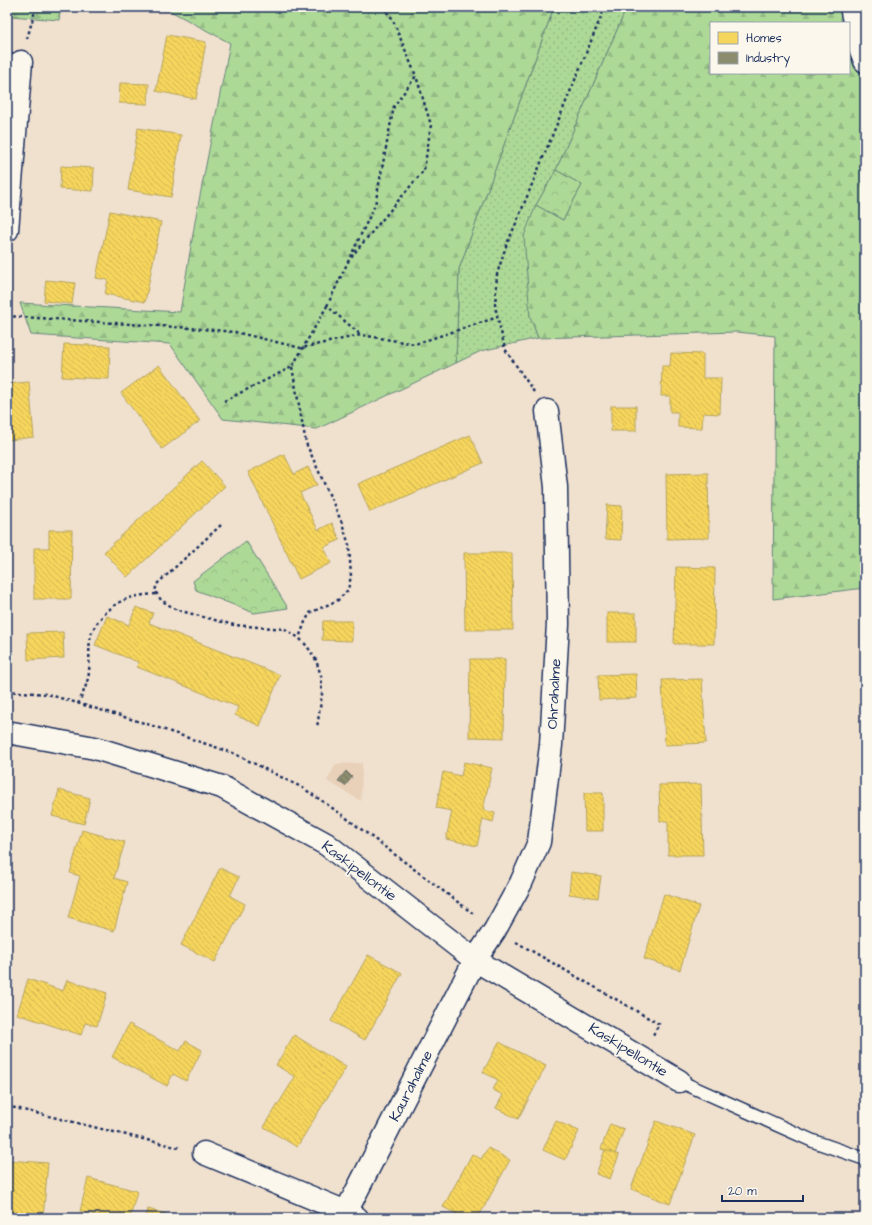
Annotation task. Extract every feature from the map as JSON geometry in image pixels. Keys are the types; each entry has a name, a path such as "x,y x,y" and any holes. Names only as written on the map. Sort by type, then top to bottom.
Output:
{"street":[{"path":"851,7 859,45 865,60"},
{"path":"7,230 21,62"},
{"name":"Ohrahalme","path":"475,960 499,924 521,883 539,842 544,808 551,745 558,624 556,487 546,411"},
{"name":"Kaskipellontie","path":"7,732 95,748 222,787 326,844 475,960 679,1081"},
{"name":"Kaurahalme","path":"204,1153 351,1215 475,960"}],"lane":[{"path":"679,1081 814,1140 865,1159"}],"path":[{"path":"21,62 36,7"},
{"path":"348,261 424,170 431,125 416,76 392,18 382,7"},
{"path":"546,411 505,349 495,306 497,274 506,246 605,7"},
{"path":"224,401 292,367 327,306 375,205 394,106 416,76"},
{"path":"327,306 362,335"},
{"path":"7,316 235,332 302,348 362,335 415,344 498,317"},
{"path":"292,367 306,442 342,523 349,545 351,576 348,590 338,600 310,613 299,638"},
{"path":"221,525 157,584 155,591 161,600 176,610 234,625 285,630 299,638 307,646 316,660 321,676 322,694 317,728"},
{"path":"78,704 85,689 89,673 89,651 92,634 98,621 109,610 126,599 158,594"},
{"path":"7,1106 204,1153"}],"shaded area":[{"path":"362,763 361,801 327,781 336,764"}],"green space":[{"path":"13,7 61,7 59,20 11,16"},
{"path":"163,7 554,7 459,269 456,363 317,429 223,419 170,344 31,335 20,303 180,312 196,216 230,43"},
{"path":"554,7 627,7 556,170 536,205 530,316 538,338 481,351 456,363 459,269"},
{"path":"627,7 865,7 865,588 773,599 775,336 737,332 538,338 530,316 524,236 536,205 563,220 582,185 556,170"},
{"path":"556,170 582,185 563,220 536,205"},
{"path":"246,541 288,608 254,613 196,590 193,581"}],"building: Homes":[{"path":"167,35 206,42 196,99 156,91"},
{"path":"120,83 149,84 148,104 119,103"},
{"path":"138,128 181,135 171,197 128,190"},
{"path":"61,166 94,168 93,191 60,189"},
{"path":"110,211 161,222 145,302 105,294 108,280 96,278"},
{"path":"46,280 75,283 72,304 44,301"},
{"path":"64,344 110,346 109,379 62,377"},
{"path":"671,353 703,354 703,378 721,378 720,414 703,413 702,428 678,427 678,412 670,412 670,396 661,396 662,366 670,366"},
{"path":"159,365 200,421 162,449 121,393"},
{"path":"29,382 34,437 9,440 7,425 7,384"},
{"path":"611,406 636,406 636,431 611,431"},
{"path":"470,435 483,463 370,512 358,484"},
{"path":"284,454 294,474 308,467 317,485 300,493 318,530 332,523 340,540 324,547 331,563 299,579 248,472"},
{"path":"202,461 225,486 127,577 104,552"},
{"path":"708,473 709,538 667,539 666,474"},
{"path":"607,505 622,506 621,540 605,539"},
{"path":"49,530 72,530 71,599 34,599 34,548 49,548"},
{"path":"464,553 512,553 513,630 465,630"},
{"path":"676,567 715,568 714,644 674,644"},
{"path":"136,607 153,613 149,623 280,675 260,726 235,715 238,707 137,667 138,662 95,645 107,616 129,625"},
{"path":"607,613 636,613 636,642 607,642"},
{"path":"323,621 352,621 352,641 322,640"},
{"path":"63,632 64,658 28,660 27,633"},
{"path":"470,659 505,659 504,738 469,737"},
{"path":"636,674 637,698 599,700 598,675"},
{"path":"702,679 706,743 665,745 662,680"},
{"path":"464,762 492,768 483,810 495,813 493,822 483,819 477,846 446,839 452,811 436,808 443,772 461,776"},
{"path":"701,784 703,855 668,855 668,821 660,821 659,785"},
{"path":"59,790 90,798 84,824 52,816"},
{"path":"584,793 603,793 603,831 585,831"},
{"path":"82,830 125,842 114,878 127,882 114,931 68,918 80,876 70,873"},
{"path":"220,868 239,877 230,896 245,904 215,962 181,945"},
{"path":"571,872 601,876 598,898 569,894"},
{"path":"664,894 699,906 680,970 644,959"},
{"path":"368,955 402,973 365,1040 331,1021"},
{"path":"28,979 63,991 67,980 107,993 97,1026 85,1023 81,1035 17,1014"},
{"path":"129,1024 180,1051 186,1041 202,1050 186,1081 173,1074 167,1086 112,1057"},
{"path":"294,1035 346,1067 297,1147 264,1127 295,1077 276,1065"},
{"path":"499,1042 546,1066 518,1119 496,1108 503,1095 493,1090 498,1080 483,1072"},
{"path":"556,1121 579,1131 565,1160 543,1150"},
{"path":"656,1121 695,1135 670,1204 631,1189"},
{"path":"610,1124 624,1129 615,1154 601,1149"},
{"path":"488,1148 510,1160 478,1218 464,1218 443,1207 472,1154 481,1159"},
{"path":"605,1150 619,1155 610,1179 596,1174"},
{"path":"7,1160 48,1163 43,1218 7,1217"},
{"path":"88,1178 137,1191 130,1218 108,1218 80,1211"},
{"path":"148,1209 166,1214 164,1218 146,1218"},
{"path":"516,1213 529,1218 515,1218"}],"building: Industry":[{"path":"346,771 352,777 345,786 338,781"}]}
